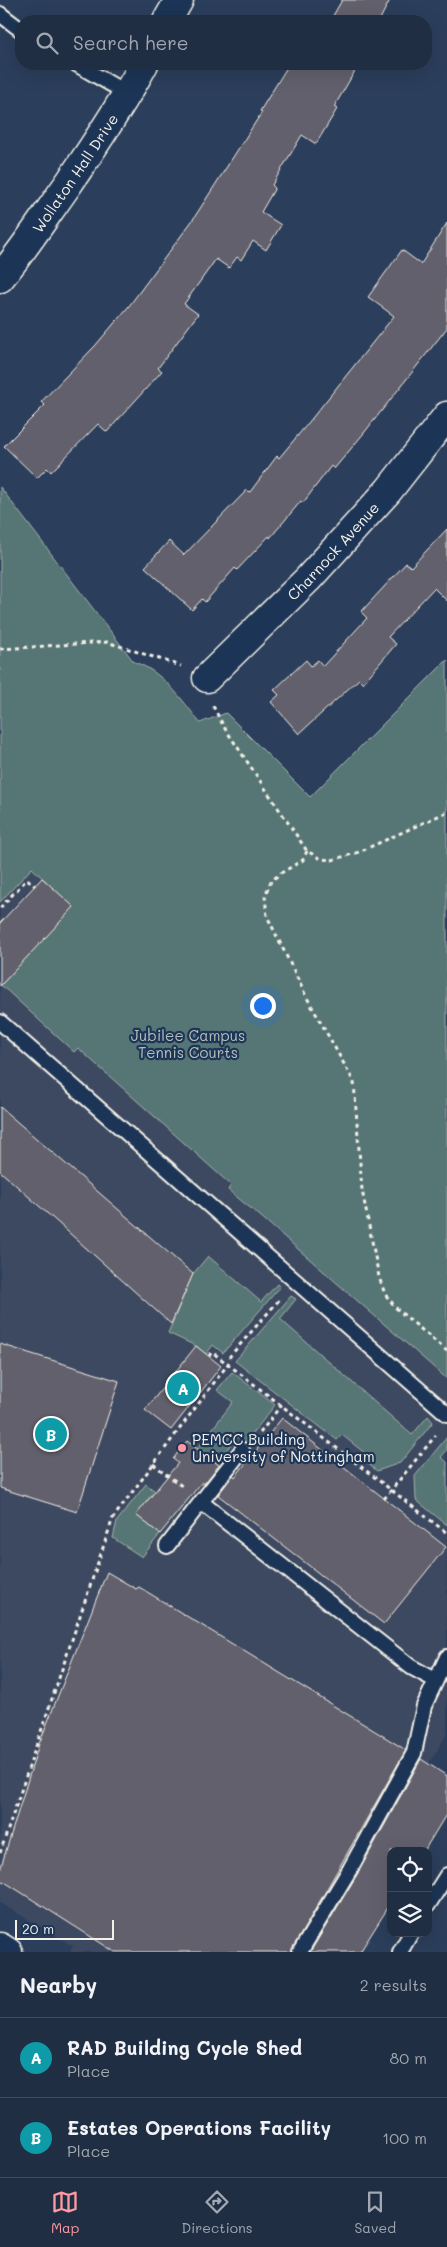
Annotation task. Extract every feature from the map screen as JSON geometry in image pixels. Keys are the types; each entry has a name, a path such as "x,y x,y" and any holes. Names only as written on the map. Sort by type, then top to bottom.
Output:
{"street":[{"path":"170,15 178,0"},
{"name":"Wollaton Hall Drive","path":"0,278 21,252 128,94 141,70"},
{"name":"Charnock Avenue","path":"208,678 308,579 388,491 447,416"},
{"path":"0,1947 8,1952"}],"lane":[{"path":"0,14 15,25"},
{"path":"86,70 128,94"},
{"path":"3,1026 447,1414"},
{"path":"167,1546 242,1450"},
{"path":"201,1502 412,1667 436,1680"},
{"path":"300,1952 350,1869 414,1753 424,1706 447,1657"},
{"path":"432,1899 447,1875"},
{"path":"400,1952 409,1937"}],"path":[{"path":"0,648 107,642 184,667 208,678 215,712 307,851 321,858 332,860 359,852 447,812"},
{"path":"307,851 303,860 271,881 265,896 267,916 305,994 354,1082 362,1190 380,1277 386,1294 397,1309 447,1351"},
{"path":"0,908 27,879 35,886"},
{"path":"0,1853 114,1518 228,1364 230,1356 295,1281"},
{"path":"209,1356 212,1352 282,1404 447,1533"},
{"path":"242,1450 249,1447 282,1404"},
{"path":"384,1499 441,1429"},
{"path":"153,1464 201,1502"}],"shaded area":[{"path":"447,660 447,1734 315,1952 70,1952 73,1946 0,1903 0,667 148,666 180,696 200,723 226,713 310,797"}],"green space":[{"name":"Jubilee Campus Tennis Courts","path":"0,487 134,662 154,672 171,687 200,723 226,713 310,797 447,660 447,1379 228,1190 231,1185 78,1048 74,1052 1,985 73,907 32,868 0,902"},
{"path":"208,1256 261,1302 277,1284 280,1287 223,1353 213,1345 206,1354 196,1346 168,1333 193,1274"},
{"path":"291,1296 296,1299 280,1319 412,1435 428,1416 433,1422 400,1463 377,1471 367,1463 371,1458 342,1435 337,1440 235,1361"},
{"path":"232,1372 275,1405 245,1443 237,1437 205,1476 186,1463 233,1402 217,1390"},
{"path":"447,1437 447,1450 441,1457 447,1462 447,1525 416,1500 415,1476"},
{"path":"146,1484 155,1491 136,1515 160,1534 142,1557 113,1538 117,1521"}],"building":[{"path":"342,0 390,0 382,15 333,15"},
{"path":"285,70 356,70 334,107 337,109 316,144 302,135 272,185 275,188 261,212 281,225 266,250 253,241 241,260 237,257 229,268 216,259 184,304 198,314 158,368 162,371 107,432 98,424 51,472 47,468 37,478 4,446 45,405 41,402 95,346 129,306 192,221 262,112 260,111"},
{"path":"447,223 447,328 334,469 331,466 303,503 301,501 270,538 269,536 237,570 235,568 205,602 202,599 192,610 145,567 169,541 184,555 247,490 250,492 277,456 279,458 394,316 368,297 402,250 421,264"},
{"path":"447,529 447,601 434,588 388,637 396,644 363,683 359,679 299,734 271,702 279,695 274,690 306,660 311,666 318,660 323,666 367,618 361,612 406,563 411,567"},
{"path":"42,878 74,907 0,986 0,923"},
{"path":"0,1107 193,1274 171,1324 0,1171"},
{"path":"0,1344 119,1381 77,1512 0,1488"},
{"path":"196,1346 221,1366 171,1430 145,1410"},
{"path":"282,1418 446,1547 384,1624 218,1495 233,1475 235,1477"},
{"path":"187,1441 219,1465 204,1484 202,1482 160,1534 136,1515 178,1463 173,1459"},
{"path":"107,1572 136,1589 139,1587 406,1750 291,1952 115,1952 0,1879 0,1870 39,1744"},
{"path":"421,1759 447,1776 447,1813 426,1847 387,1847 387,1909 360,1952 310,1952 358,1873"}],"place":[{"name":"RAD Building Cycle Shed","path":"183,1388"},
{"name":"Estates Operations Facility","path":"51,1434"},
{"name":"PEMCC Building University of Nottingham","path":"182,1448"}]}
